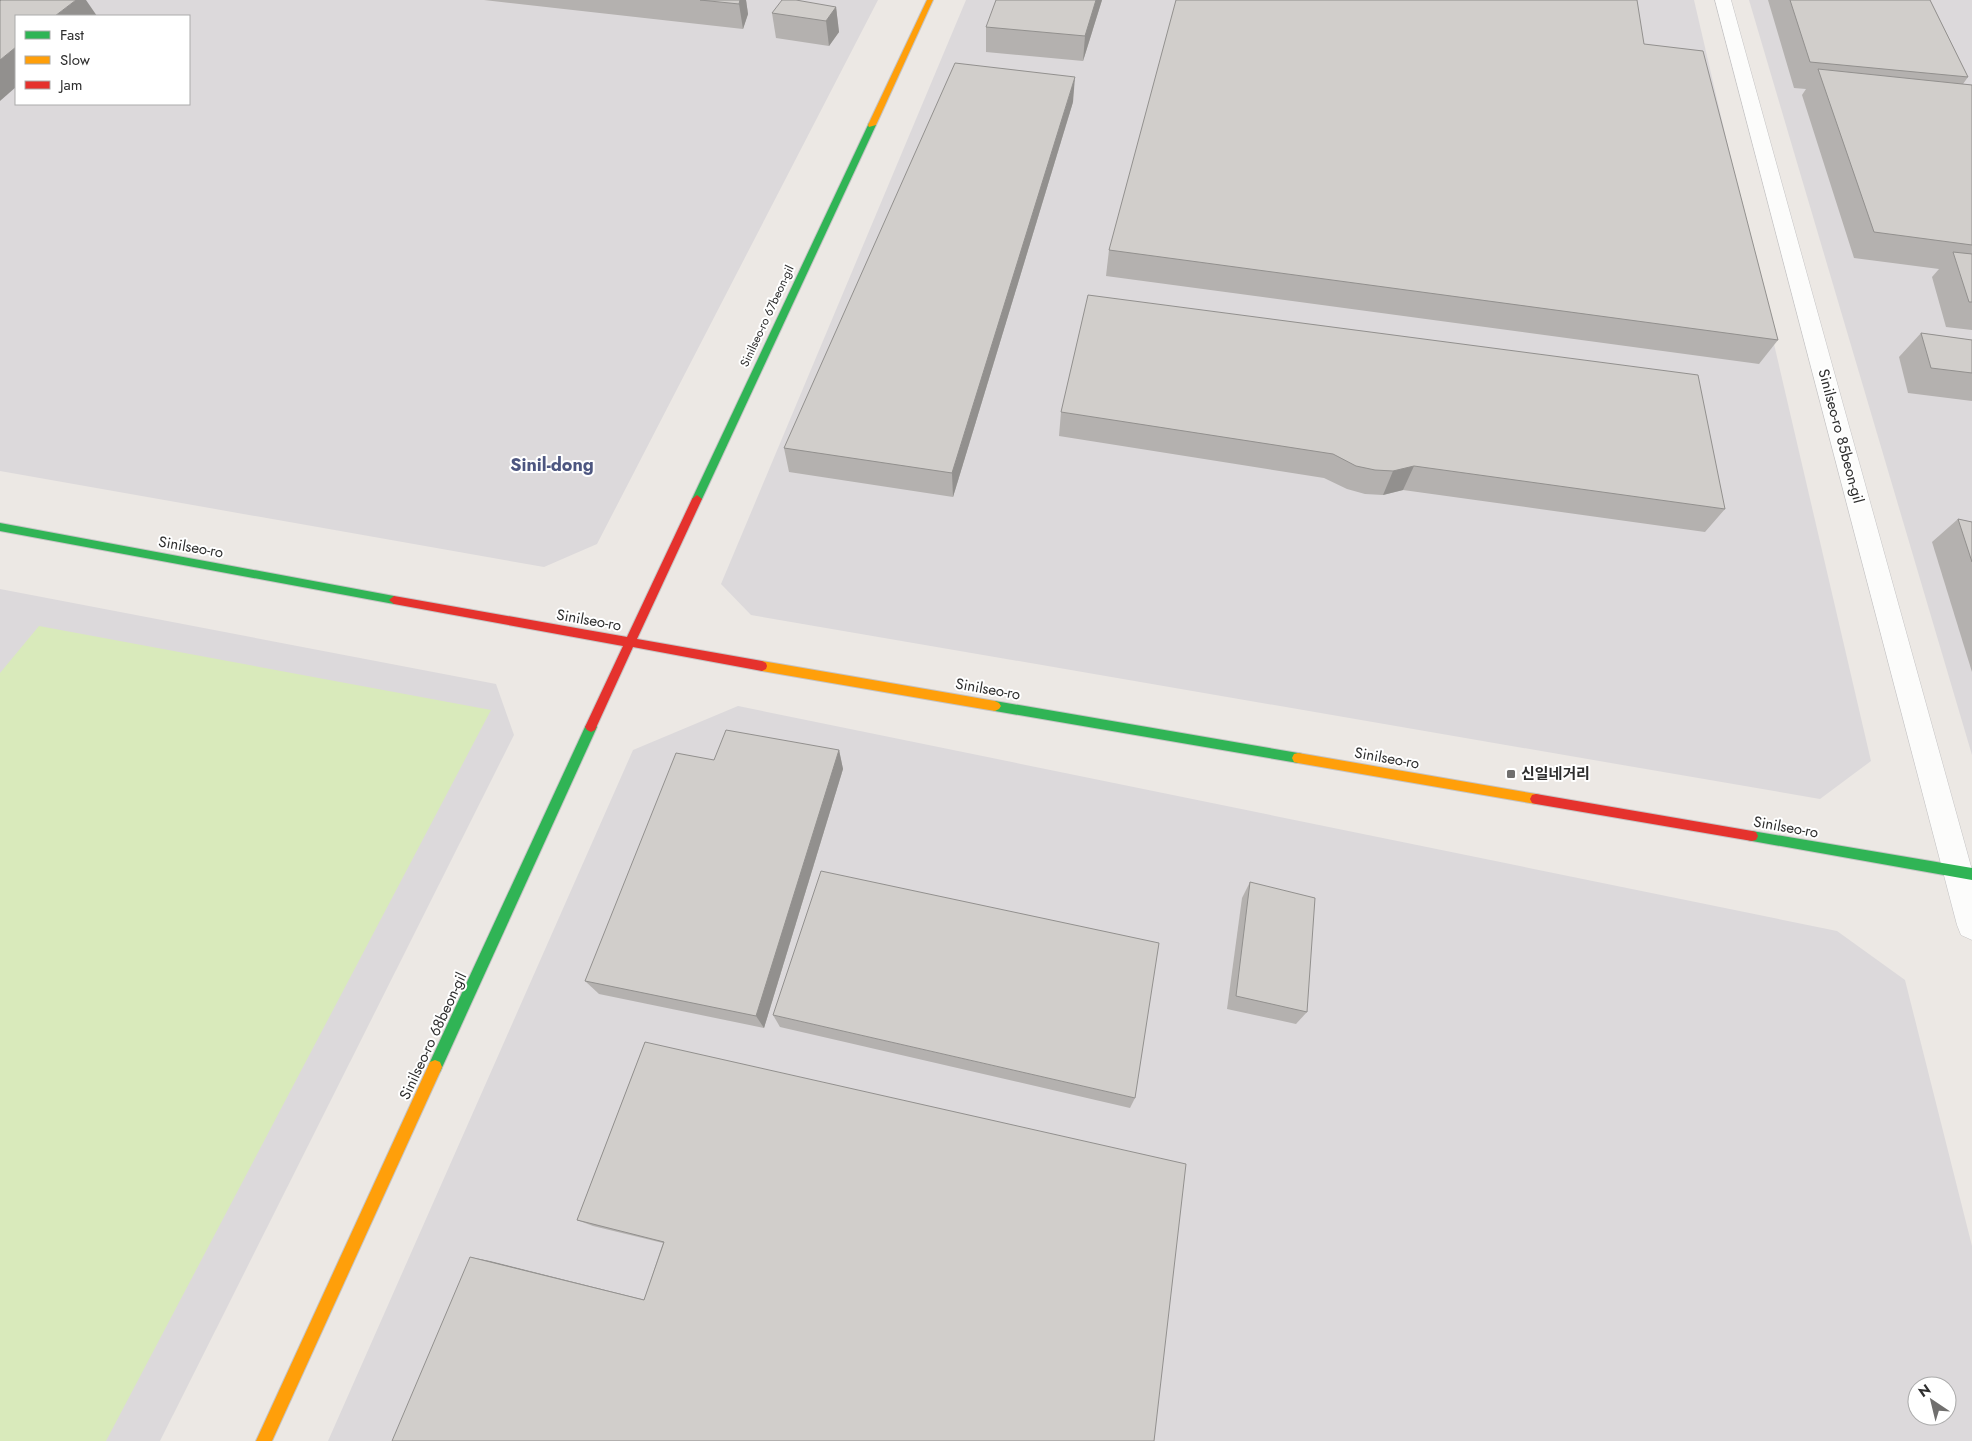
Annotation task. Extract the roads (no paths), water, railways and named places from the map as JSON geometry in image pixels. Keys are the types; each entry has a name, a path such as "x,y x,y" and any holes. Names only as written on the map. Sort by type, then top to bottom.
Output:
{"main road":[{"name":"Sinilseo-ro 67beon-gil","path":"629,643 930,0"},
{"name":"Sinilseo-ro","path":"0,527 629,643 1965,873"},
{"name":"Sinilseo-ro 68beon-gil","path":"264,1441 629,643"}],"street":[{"name":"Sinilseo-ro 85beon-gil","path":"1723,0 1965,873 1972,924"}],"place":[{"name":"신일네거리","path":"1511,774"}],"district":[{"name":"Sinil-dong","path":"552,465"}]}
